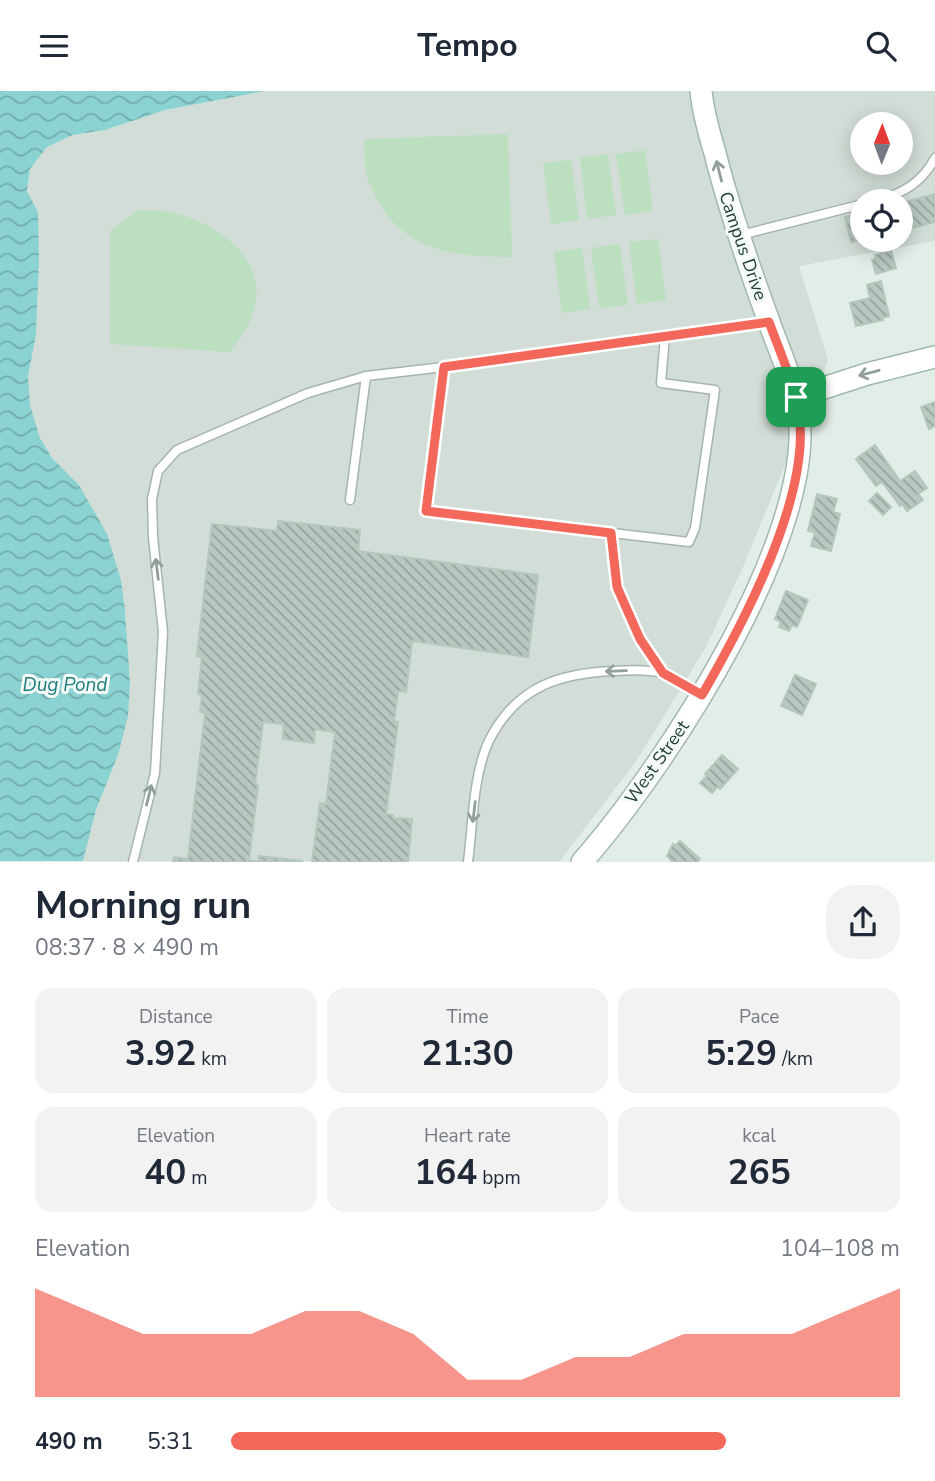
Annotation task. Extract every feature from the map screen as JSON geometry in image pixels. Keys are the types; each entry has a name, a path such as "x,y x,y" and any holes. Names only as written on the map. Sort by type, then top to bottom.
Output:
{"street":[{"name":"Campus Drive","path":"701,91 725,194 738,236 796,397"},
{"path":"796,397 867,374 935,357"},
{"name":"West Street","path":"582,862 634,797 702,695 724,657 762,575 788,505 800,455 801,435 796,397"}],"lane":[{"path":"908,189 928,172 935,158"},
{"path":"738,236 850,207"},
{"path":"133,862 155,773 160,697 163,632 153,537 152,499 158,471 177,450 308,393 366,376 769,322"},
{"path":"444,367 426,511 688,542 695,528 715,390 661,383 665,336"},
{"path":"350,500 366,376"},
{"path":"611,533 617,587 640,639 663,673"},
{"path":"468,862 480,769 491,736 515,703 543,683 586,672 626,670 663,673 702,695"}],"shaded area":[{"path":"265,91 935,91 935,241 913,245 913,189 850,189 850,252 875,252 799,266 828,360 743,567 706,647 637,760 560,861 83,861 96,810 118,755 126,647 125,611 79,485 52,458 40,438 30,405 28,376 36,335 39,260 27,191 30,169 47,147 73,135 105,130 165,110"}],"green space":[{"path":"508,134 512,257 488,257 445,251 409,236 380,205 367,177 364,139"},
{"path":"645,150 653,211 625,215 616,154"},
{"path":"608,154 616,215 587,219 580,158"},
{"path":"571,160 579,220 551,224 543,163"},
{"path":"138,210 176,213 201,223 222,235 239,250 250,267 256,286 255,307 246,329 229,352 110,344 110,231"},
{"path":"658,239 666,300 637,304 629,242"},
{"path":"620,244 628,305 599,308 591,248"},
{"path":"582,248 590,309 562,313 554,252"}],"water":[{"name":"Dug Pond","path":"0,91 265,91 165,110 105,130 73,135 47,147 30,169 27,191 38,212 39,260 36,335 28,376 30,405 40,438 52,458 79,485 107,534 121,580 125,611 130,684 128,716 118,755 96,810 83,861 0,861"}],"building":[{"path":"935,194 935,222 913,228 913,200"},
{"path":"850,216 850,238 845,217"},
{"path":"892,252 896,268 876,274 872,260 876,259 875,255"},
{"path":"881,281 889,316 856,326 850,303 870,298 867,285"},
{"path":"935,402 935,426 929,429 921,407"},
{"path":"875,445 900,481 915,471 927,488 918,494 923,500 907,511 882,482 876,486 856,459"},
{"path":"877,493 891,507 883,515 869,501"},
{"path":"817,494 837,499 833,512 840,514 831,551 811,546 815,532 808,531"},
{"path":"278,521 360,530 358,551 538,575 528,657 412,641 406,692 398,691 394,721 398,722 386,814 393,815 393,818 412,819 408,862 312,862 320,803 326,804 335,732 315,729 314,743 283,739 284,724 263,722 249,860 257,862 173,862 174,857 188,859 205,713 200,712 202,695 198,694 202,657 197,656 212,524 277,531"},
{"path":"786,591 808,600 797,627 792,625 789,631 779,627 781,622 775,619"},
{"path":"795,675 816,684 802,715 781,706"},
{"path":"722,755 738,769 720,789 717,787 712,793 700,783"},
{"path":"680,841 700,859 697,862 673,862 667,856 673,844 675,846"},
{"path":"259,856 303,861 258,862"}],"route":[{"path":"769,322 796,397 801,435 800,455 779,534 724,657 702,695 663,673 640,639 617,587 611,533 426,511 444,367 769,322"}]}
